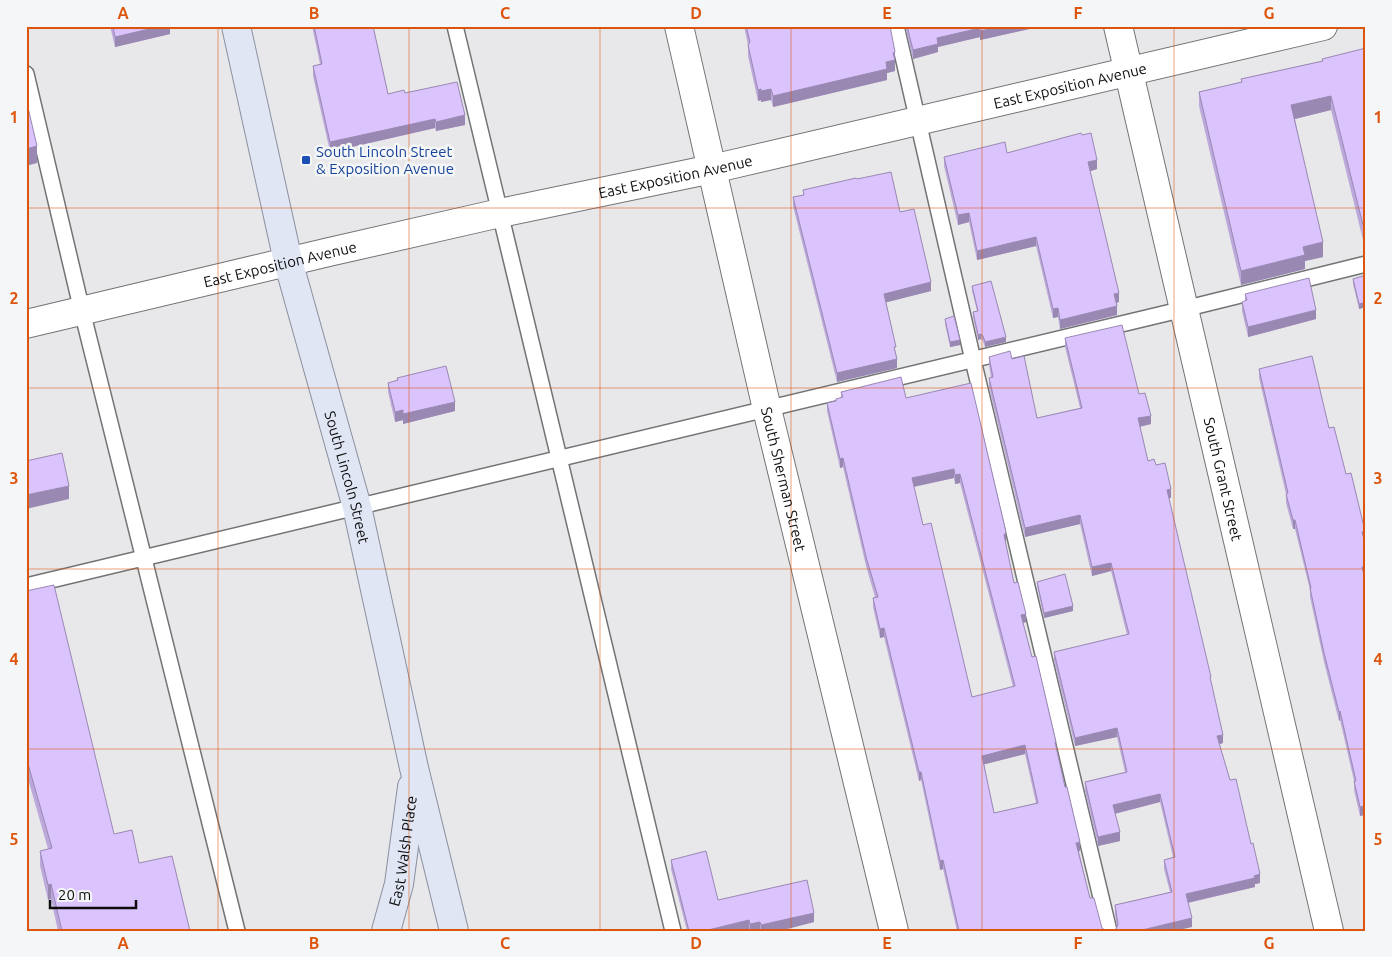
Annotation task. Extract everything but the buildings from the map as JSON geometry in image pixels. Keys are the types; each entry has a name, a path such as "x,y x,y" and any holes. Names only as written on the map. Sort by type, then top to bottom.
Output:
{"main road":[{"name":"South Lincoln Street","path":"236,26 288,261 356,507 414,768 454,931"},
{"name":"East Walsh Place","path":"386,931 399,884 414,768"}],"street":[{"name":"South Sherman Street","path":"679,26 767,409 894,931"},
{"name":"South Grant Street","path":"1118,26 1329,931"},
{"name":"East Exposition Avenue","path":"26,324 288,261 500,213 712,169 1323,26"}],"lane":[{"path":"455,26 673,931"},
{"path":"896,26 973,360 1110,931"},
{"path":"26,74 82,311 237,931"},
{"path":"26,586 973,360 1366,264"}],"place":[{"name":"South Lincoln Street & Exposition Avenue","path":"306,160"}]}
